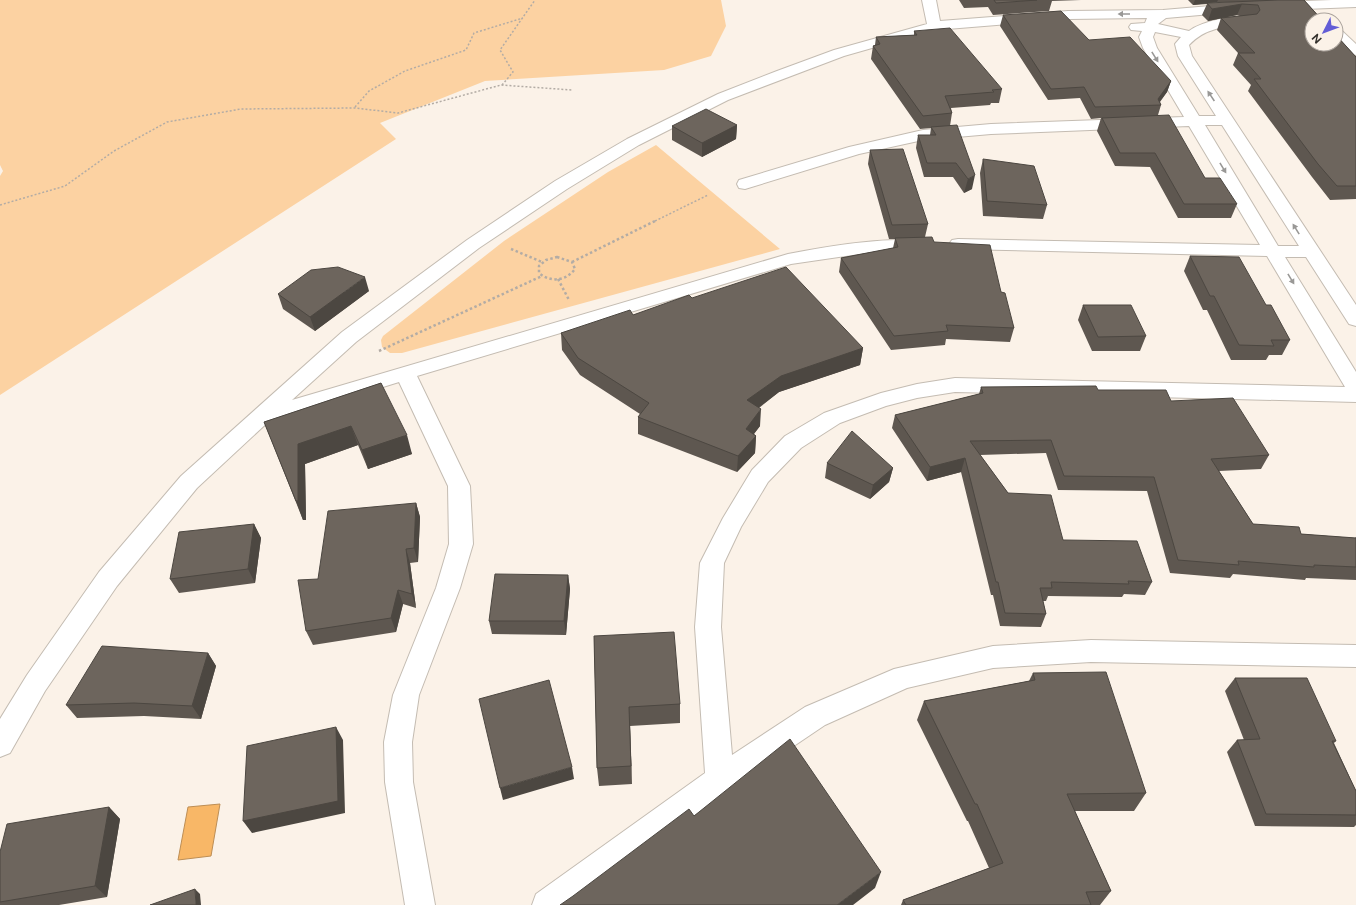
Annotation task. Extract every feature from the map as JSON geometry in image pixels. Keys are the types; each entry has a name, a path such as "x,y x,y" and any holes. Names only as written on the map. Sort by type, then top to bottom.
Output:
{"street":[{"path":"928,0 934,26"},
{"path":"1178,0 1190,11"},
{"path":"1270,6 1356,3"},
{"path":"1305,5 1313,12"},
{"path":"0,744 36,682 108,580 190,482 349,337 473,244 561,185 633,142 723,97 782,74 839,53 934,26 1068,14 1163,14 1248,7"},
{"path":"1189,35 1184,22 1190,11"},
{"path":"1163,14 1152,21 1146,37 1150,48 1356,389"},
{"path":"1344,17 1356,16"},
{"path":"1260,20 1231,21 1206,26 1189,35 1182,44 1185,56 1356,320"},
{"path":"977,21 1052,28 1151,27 1189,35"},
{"path":"1344,40 1356,51"},
{"path":"745,184 855,150 923,135 991,129 1227,120"},
{"path":"259,418 405,372 788,259 842,249 910,244 1049,245 1311,252"},
{"path":"405,372 459,486 461,544 448,588 406,695 398,742 399,782 420,905"},
{"path":"720,779 708,627 712,563 731,524 760,476 793,442 832,418 881,400 917,391 954,385 1356,395"},
{"path":"546,905 720,779 815,716 903,677 993,656 1091,651 1356,656"}],"path":[{"path":"501,85 513,72 500,50 535,0"},
{"path":"355,108 369,92 405,71 466,50 474,33 523,18"},
{"path":"0,205 65,186 114,151 167,122 241,109 355,108 398,113 501,85 572,90"},
{"path":"572,262 708,195"},
{"path":"506,246 542,262"},
{"path":"557,257 572,262 574,265 573,273 558,280 552,280 542,276 538,269 542,262 557,257"},
{"path":"379,351 542,276"},
{"path":"558,280 571,304"}],"shaded area":[{"path":"0,0 721,0 726,26 711,56 664,70 485,81 380,123 396,139 0,395 0,176 3,171 0,165"},
{"path":"656,145 780,249 402,353 390,353 382,347 381,340 383,336 504,241 608,172"},
{"path":"220,804 211,856 178,860 188,807"}],"building":[{"path":"994,0 1037,0 996,3"},
{"path":"1304,0 1315,12 1304,12 1304,52 1344,52 1344,44 1356,57 1356,186 1337,186 1318,164 1254,79 1261,79 1238,53 1255,53 1221,18 1257,14 1260,10 1258,5 1242,4 1212,9 1207,3"},
{"path":"1061,11 1089,40 1130,37 1171,81 1158,99 1161,105 1095,107 1084,87 1051,89 1003,15"},
{"path":"950,28 1002,89 992,90 994,92 945,96 952,113 923,116 873,46 880,44 876,37 917,35 914,31"},
{"path":"706,109 737,125 702,143 672,126"},
{"path":"1169,115 1205,178 1220,178 1237,204 1184,204 1155,153 1120,153 1102,118"},
{"path":"957,125 975,175 968,179 956,163 927,163 918,135 936,135 931,127"},
{"path":"903,149 928,224 892,225 870,150"},
{"path":"983,159 1034,166 1047,205 987,201"},
{"path":"932,237 934,242 990,245 1001,292 1005,293 1014,328 946,325 948,331 894,336 841,258 898,247 895,238"},
{"path":"1190,256 1239,257 1266,305 1271,305 1290,340 1271,340 1274,346 1239,345 1214,296 1210,296"},
{"path":"338,267 365,277 310,317 278,294 311,270"},
{"path":"786,267 863,348 781,376 747,400 761,409 746,429 756,436 738,456 638,417 649,403 578,358 561,333 630,310 633,315 689,295 692,298"},
{"path":"1083,305 1131,305 1146,336 1098,337"},
{"path":"381,383 407,435 362,450 351,426 298,444 298,501 296,501 264,422"},
{"path":"1096,386 1098,390 1166,390 1171,401 1233,398 1269,455 1211,459 1253,524 1299,527 1301,534 1356,538 1356,567 1314,565 1314,567 1238,561 1239,565 1178,560 1154,477 1064,476 1051,440 970,441 1008,493 1051,495 1063,540 1137,541 1152,582 1128,581 1129,584 1051,582 1052,588 1040,588 1046,614 1005,613 965,458 930,467 895,415 983,393 981,387"},
{"path":"852,431 893,468 873,485 827,463"},
{"path":"416,503 414,548 406,549 412,594 398,590 391,618 306,631 298,580 318,579 328,511"},
{"path":"254,524 248,569 170,579 179,532"},
{"path":"495,574 568,575 564,621 489,621"},
{"path":"674,632 680,704 629,707 631,766 597,768 594,636"},
{"path":"102,646 208,653 192,706 134,703 66,705"},
{"path":"1106,672 1146,793 1067,794 1111,891 1086,892 1091,905 906,905 903,900 1003,863 977,804 975,804 924,701 1035,680 1033,673"},
{"path":"1235,678 1307,678 1336,741 1332,741 1356,791 1356,815 1266,814 1237,740 1260,739"},
{"path":"549,680 572,767 500,788 479,699"},
{"path":"336,727 338,801 243,821 247,746"},
{"path":"790,739 881,872 837,905 560,905 689,809 694,816"},
{"path":"109,807 95,886 0,902 0,852 7,824"},
{"path":"195,889 196,905 150,905"}]}
